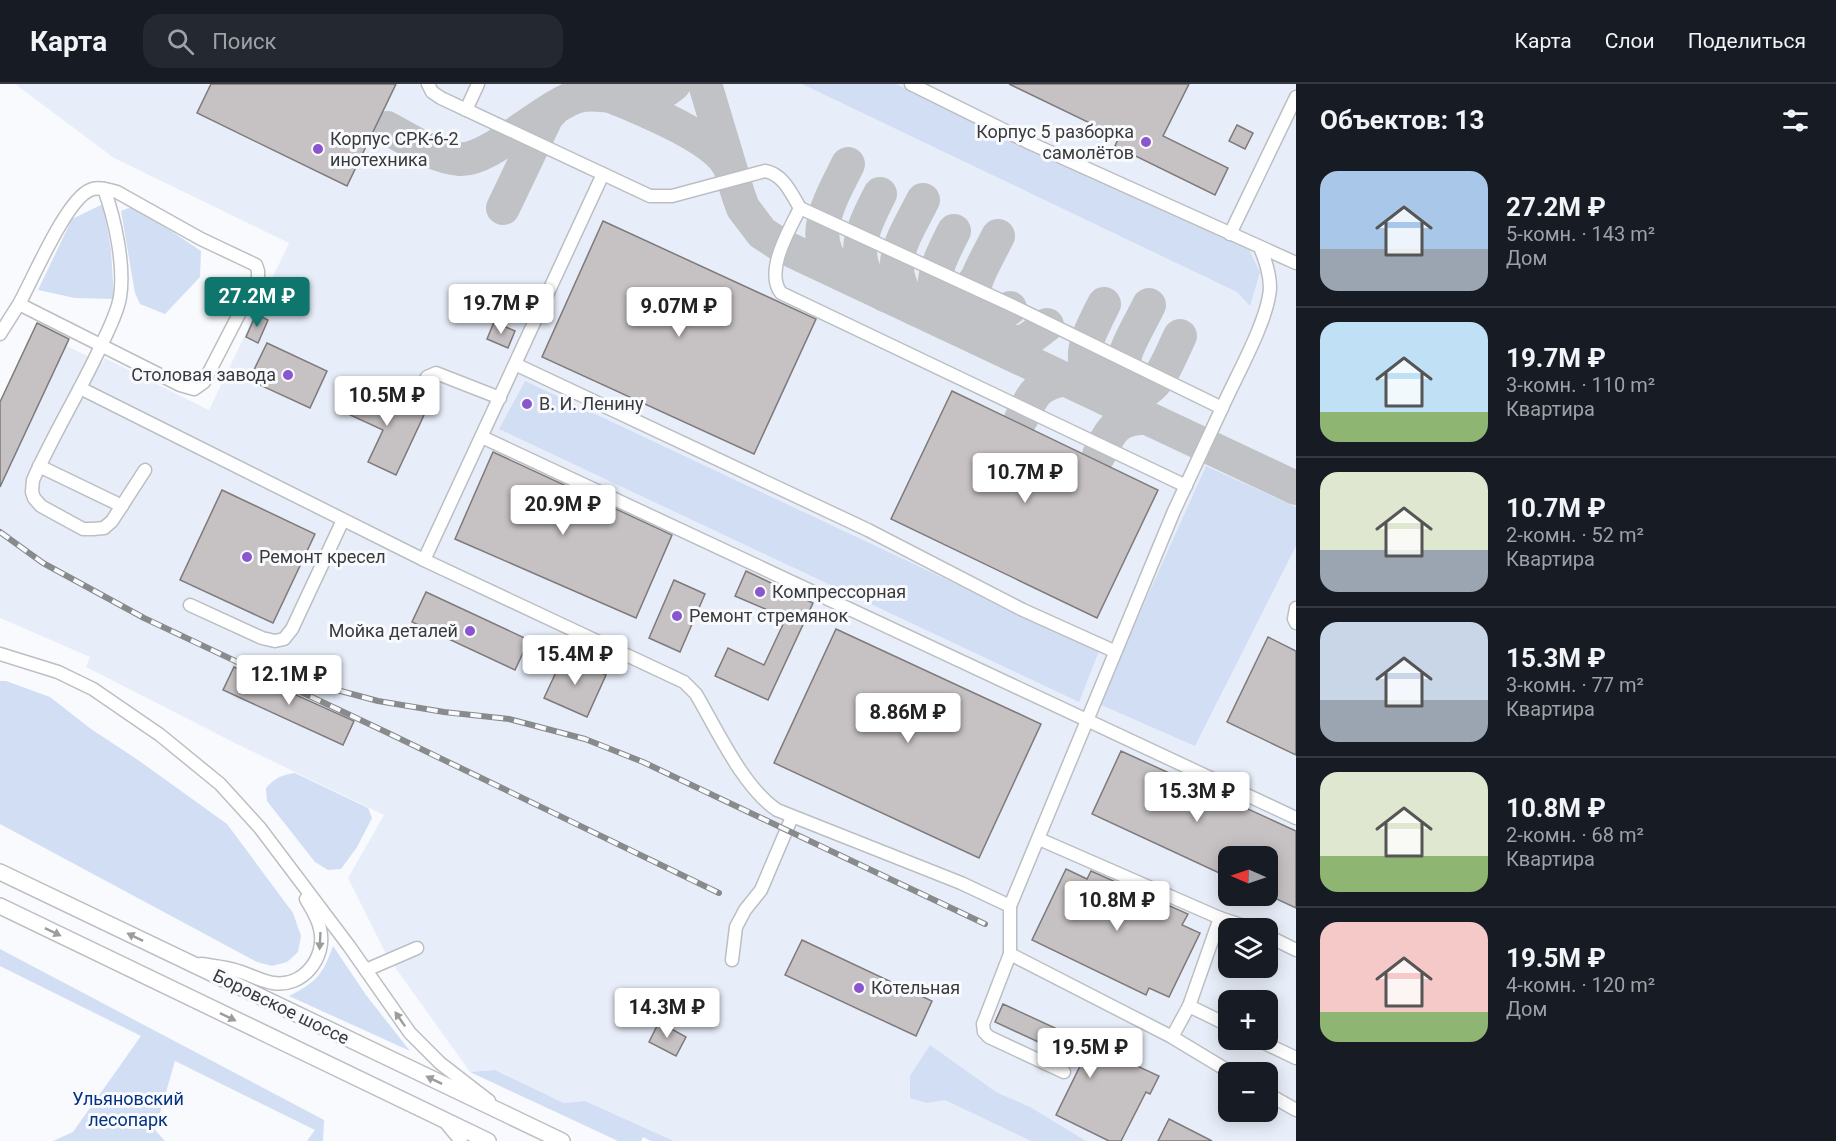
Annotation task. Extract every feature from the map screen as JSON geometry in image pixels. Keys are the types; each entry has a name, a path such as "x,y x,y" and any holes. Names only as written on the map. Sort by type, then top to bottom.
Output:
{"main road":[{"name":"Боровское шоссе","path":"0,872 562,1141"},
{"name":"Боровское шоссе","path":"0,906 488,1141"}],"street":[{"path":"428,84 432,92 466,110 650,196 659,198 672,196 765,171 773,172 779,176 800,208 1011,305 1222,408"},
{"path":"466,110 478,84"},
{"path":"911,84 1040,147 1296,263"},
{"path":"1230,234 1296,97"},
{"path":"424,560 517,364 603,174"},
{"path":"0,334 20,304 64,218 81,196 92,189 117,192 201,239 256,265 258,271 253,287 204,382 199,387 189,388 180,385 20,304"},
{"path":"104,189 114,221 121,281 120,297 116,314 39,466 32,486 34,498 41,506 83,529 104,528 112,521 145,470"},
{"path":"800,208 782,246 775,270 777,287 781,293 1186,486"},
{"path":"1064,1072 989,1037 984,1032 983,1024 1010,954 1010,906 1087,722 1114,651 1267,306 1269,278 1260,247"},
{"path":"517,364 868,531 1023,610 1114,651"},
{"path":"414,403 428,376 436,373 500,398"},
{"path":"80,388 424,560 684,682 696,694 754,789 767,803 792,817 961,883 1010,906"},
{"path":"482,437 1296,818"},
{"path":"39,466 122,506"},
{"path":"190,605 262,638 275,641 284,639 292,629 343,520"},
{"path":"1296,608 1294,619 1296,623"},
{"path":"0,654 39,665 84,684 160,735 204,770 234,798 290,869 407,1029 426,1050 506,1114"},
{"path":"732,960 736,927 745,910 761,890 792,817"},
{"path":"1039,839 1220,918"},
{"path":"188,962 238,971 274,983 288,983 307,972 319,953 320,928 290,869"},
{"path":"1172,1037 1189,1006 1218,924"},
{"path":"1278,941 1296,950"},
{"path":"366,970 417,948"},
{"path":"1010,954 1172,1037 1218,1065"},
{"path":"1189,1006 1218,1020"},
{"path":"1278,1049 1296,1058"},
{"path":"1278,1100 1296,1110"},
{"path":"443,1120 461,1141"}],"shaded area":[{"path":"15,84 1296,84 1296,1141 674,1141 585,1101 564,1103 495,1070 470,1072 387,956 348,878 384,815 86,667 90,657 0,618 0,402 38,322 70,337 67,346 102,363 105,358 209,410 289,243 114,158"}],"green space":[{"path":"802,84 896,84 1054,161 1249,250 1260,272 1250,306 1237,292"},
{"path":"103,204 111,250 114,299 75,298 38,290 72,219"},
{"path":"134,206 201,251 200,277 165,314 140,304 135,293 121,211"},
{"path":"525,381 1099,651 1079,702 499,429"},
{"path":"1206,466 1296,507 1296,546 1195,746 1099,704"},
{"path":"0,681 6,681 50,697 91,729 227,824 293,913 301,936 298,952 287,962 272,966 257,962 0,824"},
{"path":"295,773 368,808 372,818 357,847 341,869 328,870 315,862 267,801 266,788 269,785 279,778"},
{"path":"333,946 366,995 410,1051 289,996 318,976"},
{"name":"Ульяновский лесопарк","path":"0,949 324,1120 323,1141 307,1141 315,1130 175,1061 155,1130 165,1141 53,1141 73,1132 141,1036 0,966"},
{"path":"930,1045 996,1092 1030,1107 1086,1141 1031,1141 945,1100 927,1103 910,1098 910,1076"},
{"path":"495,1070 564,1103 585,1101 674,1141 651,1141 643,1137 641,1141 618,1141 470,1072"}],"building":[{"name":"Корпус СРК-6-2 инотехника","path":"211,84 396,84 347,186 197,113"},
{"name":"Корпус 5 разборка самолётов","path":"1009,84 1189,84 1163,136 1228,168 1215,195 1115,146 1119,137"},
{"path":"1237,125 1253,133 1245,149 1229,141"},
{"path":"603,221 816,319 754,454 542,357"},
{"path":"256,314 268,320 258,343 246,337"},
{"path":"494,322 515,331 508,348 487,339"},
{"path":"37,323 69,339 0,487 0,402"},
{"name":"Столовая завода","path":"267,343 327,371 310,408 249,380"},
{"path":"362,386 424,415 396,475 368,462 383,430 348,414"},
{"path":"952,391 1158,490 1097,618 891,519"},
{"path":"493,452 672,535 636,618 455,539"},
{"name":"Ремонт кресел","path":"222,490 315,534 273,623 180,580"},
{"path":"746,571 813,603 768,700 715,676 728,648 764,665 786,618 735,596"},
{"name":"Ремонт стремянок","path":"674,580 705,594 680,652 649,638"},
{"name":"Мойка деталей","path":"426,592 529,640 515,670 412,622"},
{"path":"836,629 1041,724 979,858 774,763"},
{"path":"1268,637 1296,651 1296,755 1227,722"},
{"path":"564,655 606,675 587,717 544,698"},
{"path":"234,667 354,721 343,745 223,690"},
{"path":"1121,751 1296,831 1296,908 1278,900 1278,846 1218,846 1218,872 1092,814"},
{"path":"1066,869 1087,879 1091,871 1188,914 1182,925 1200,933 1169,997 1149,988 1146,995 1032,940"},
{"name":"Котельная","path":"802,940 932,1001 916,1036 785,975"},
{"path":"1003,1004 1159,1076 1150,1094 1146,1092 1121,1141 1109,1141 1056,1115 1082,1062 995,1022"},
{"path":"659,1022 686,1037 676,1056 649,1042"},
{"path":"1169,1119 1212,1141 1158,1141"}],"taxiway":[{"path":"618,99 648,98 674,84"},
{"path":"705,84 743,208 762,233 782,246 1296,488"},
{"path":"590,87 687,131 720,154 729,166"},
{"path":"387,128 441,155 460,159 472,158 501,143 550,110 578,96 594,94 610,96"},
{"path":"503,208 547,116 552,111"},
{"path":"847,276 833,264 825,251 822,237 828,208 848,164"},
{"path":"880,194 869,215 860,249 864,271 885,295"},
{"path":"923,200 898,255 899,281 905,294 916,309 943,307 957,301 975,281"},
{"path":"954,231 937,269 935,280 938,303 945,314 955,327 963,327 984,323 1010,308"},
{"path":"998,236 977,279 974,291 975,316 982,330 994,345 1026,341 1047,325"},
{"path":"1104,304 1087,341 1085,363 1088,374 1105,398 1122,398 1146,390 1161,374 1180,336"},
{"path":"1121,378 1127,350 1149,305"},
{"path":"1021,419 1032,398 1041,388 1052,382 1104,374 1115,367 1125,356"},
{"path":"1099,455 1111,432 1121,423 1136,418 1146,418"}],"railway":[{"path":"0,532 43,563 144,618 719,893"},
{"path":"277,674 378,701 444,712 509,719 585,739 643,762 985,924"}],"place":[{"name":"Корпус 5 разборка самолётов","path":"1146,142"},
{"name":"Корпус СРК-6-2 инотехника","path":"318,149"},
{"name":"Столовая завода","path":"288,375"},
{"name":"В. И. Ленину","path":"527,404"},
{"name":"Ремонт кресел","path":"247,557"},
{"name":"Компрессорная","path":"760,592"},
{"name":"Ремонт стремянок","path":"677,616"},
{"name":"Мойка деталей","path":"470,631"},
{"name":"Котельная","path":"859,988"}]}
